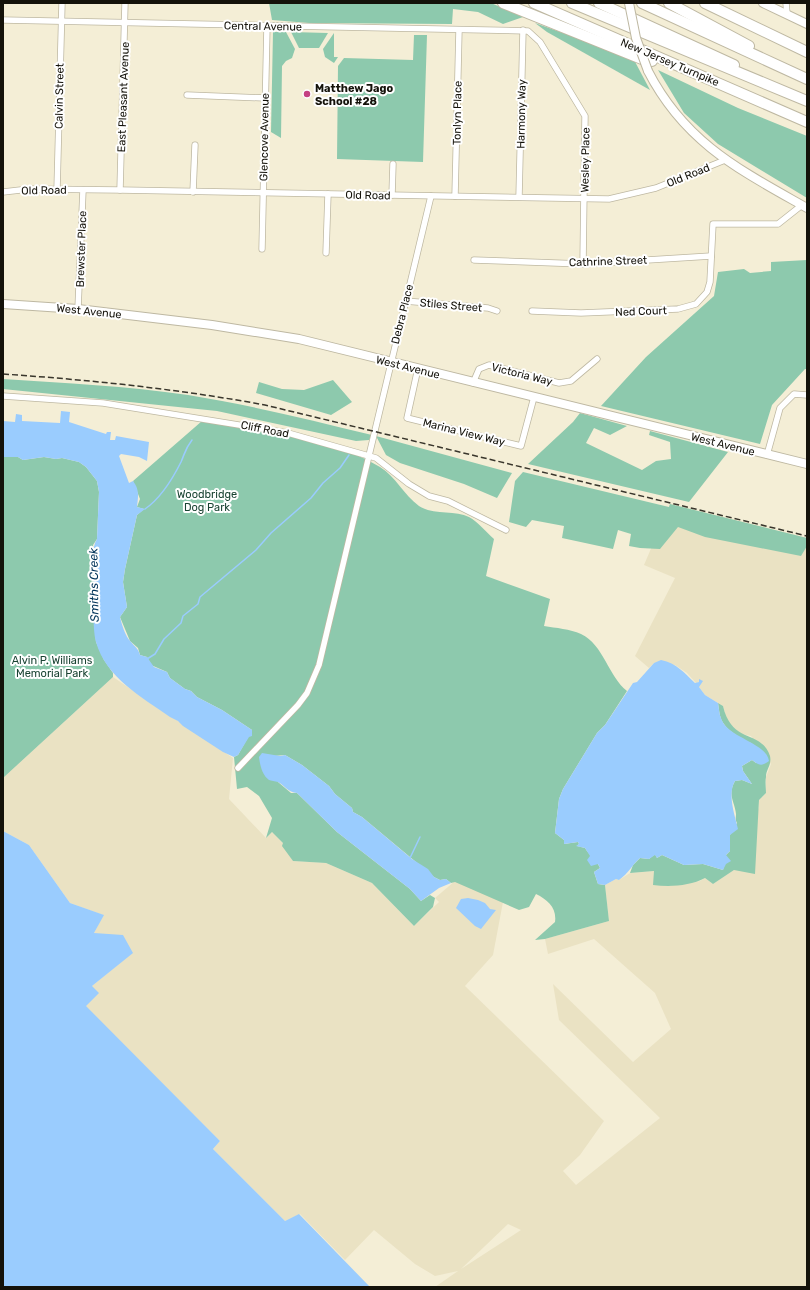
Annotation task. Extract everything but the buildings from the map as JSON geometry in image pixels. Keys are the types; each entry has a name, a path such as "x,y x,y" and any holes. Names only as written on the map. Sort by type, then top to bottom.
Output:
{"highway":[{"path":"503,3 647,60 670,62"},
{"name":"New Jersey Turnpike","path":"534,3 807,122"},
{"path":"572,3 807,101"},
{"name":"New Jersey Turnpike","path":"599,3 807,98"},
{"path":"642,3 805,78"},
{"path":"669,3 704,20 805,78"},
{"path":"705,3 807,52"}],"street":[{"name":"Calvin Street","path":"57,190 62,3"},
{"name":"East Pleasant Avenue","path":"120,190 126,24 125,3"},
{"path":"629,3 636,38 648,72 658,91 681,122 694,135 726,160 805,207 778,224 713,224 711,256"},
{"path":"763,3 807,24"},
{"path":"786,3 787,14"},
{"name":"Central Avenue","path":"3,20 126,24 523,30"},
{"name":"Glencove Avenue","path":"262,249 267,26"},
{"name":"Tonlyn Place","path":"455,196 459,30"},
{"name":"Harmony Way","path":"519,197 523,30"},
{"name":"Wesley Place","path":"523,30 532,33 540,42 584,116 583,264"},
{"path":"187,95 265,98"},
{"path":"193,192 194,146"},
{"name":"Old Road","path":"3,192 120,190 263,194 584,199 616,198 656,188 726,160"},
{"path":"392,195 393,164"},
{"name":"Brewster Place","path":"78,309 84,190"},
{"path":"326,253 328,194"},
{"name":"Debra Place","path":"238,768 298,705 307,693 319,665 390,362 431,196"},
{"name":"Cathrine Street","path":"474,260 583,264 711,256"},
{"name":"Ned Court","path":"532,311 581,313 687,307 696,304 707,292 710,282 711,256"},
{"name":"Stiles Street","path":"406,301 488,308 497,311"},
{"name":"West Avenue","path":"3,304 78,309 212,325 291,338 807,464"},
{"name":"Victoria Way","path":"473,383 479,369 489,365 559,383 567,382 597,359"},
{"name":"Marina View Way","path":"418,368 407,418 521,446 534,397"},
{"path":"767,455 780,408 794,394 807,395"},
{"name":"Cliff Road","path":"3,396 103,403 260,427 369,455 385,464 409,484 429,496 448,501 506,530"}],"shaded area":[{"path":"670,504 807,538 807,1287 435,1287 458,1271 435,1276 415,1264 374,1230 345,1260 300,1214 285,1221 213,1149 220,1141 85,1006 92,986 132,953 94,933 103,915 70,903 29,845 3,831 3,778 113,677 233,758 229,799 266,838 272,832 284,844 293,861 326,863 372,883 414,926 439,902 435,898 455,881 503,902 493,955 465,986 604,1121 580,1155 563,1171 576,1185 660,1118 559,1020 553,984 633,1062 671,1029 655,993 594,939 548,954 545,939 609,921 605,885 616,879 619,880 630,873 655,871 665,886 700,881 705,878 713,884 734,870 759,807 759,800 766,793 766,777 771,764 751,736 741,734 731,726 726,718 723,706 705,695 699,687 699,682 696,683 687,673 675,665 654,663 649,668 635,656 675,578 644,565","holes":["508,1224 521,1230 461,1269"]}],"green space":[{"path":"269,3 491,3 523,17 503,24 478,12 453,9 452,24 309,23 272,20"},
{"path":"535,23 633,58 650,90 547,32"},
{"path":"273,32 286,32 295,49 292,58 286,61 282,66 281,138 271,132"},
{"path":"291,32 328,33 319,48 299,48"},
{"path":"334,33 334,57 338,57 334,63 325,57 323,49"},
{"path":"414,35 427,35 423,162 337,159 338,66 344,58 413,60"},
{"path":"658,70 738,108 807,136 807,198 718,144 684,113"},
{"path":"807,260 807,369 805,369 772,405 760,444 601,406 646,357 714,296 718,272 744,269 750,273 771,271 771,262"},
{"path":"3,379 73,383 188,395 303,418 372,435 369,440 356,441 217,411 3,389"},
{"path":"333,380 352,402 331,415 256,393 259,382 282,389 304,390"},
{"path":"580,413 627,426 610,435 594,428 586,443 642,470 656,461 671,459 670,442 649,435 650,431 728,452 689,502 528,464 573,422"},
{"name":"Woodbridge Dog Park","path":"202,421 294,436 339,448 361,457 386,471 414,502 424,509 469,517 479,524 494,539 486,576 550,599 544,626 577,632 589,639 595,645 615,677 627,691 605,725 597,733 563,789 559,799 555,833 564,840 564,844 578,842 579,844 577,846 585,848 599,865 600,868 594,872 598,884 605,885 609,921 545,939 535,940 555,922 555,913 551,905 544,899 536,894 529,907 519,910 455,882 451,883 446,879 440,880 434,877 362,817 353,812 352,808 335,794 329,786 302,765 285,755 274,756 278,782 291,793 297,793 337,832 410,889 421,901 430,895 435,898 433,907 414,926 372,883 326,863 293,861 282,846 283,843 272,832 266,838 272,818 259,796 247,787 237,789 234,757 238,755 252,730 222,710 197,697 191,691 185,689 170,678 167,672 151,665 147,657 140,655 138,648 130,641 120,617 127,607 123,582 137,515 144,509 137,507 140,499 133,481"},
{"path":"376,436 512,473 497,498 464,484 400,463 386,455"},
{"name":"Alvin P. Williams Memorial Park","path":"3,457 18,457 23,460 44,457 56,459 62,458 79,462 86,467 97,481 99,492 97,539 93,545 95,566 95,630 96,642 104,660 113,673 113,677 3,778"},
{"path":"523,472 669,507 670,504 807,538 807,546 801,556 705,537 678,527 660,549 629,546 631,534 618,530 613,549 562,538 564,526 532,520 526,527 509,522 515,481"},
{"path":"718,703 723,706 727,718 733,726 739,732 760,742 766,748 770,756 766,779 766,793 759,800 755,874 734,870 713,884 705,878 693,883 680,885 653,885 654,871 630,873 633,865 640,858 649,859 655,854 657,858 662,855 684,865 703,864 723,870 726,855 730,851 730,835 737,823 732,798 733,786 735,781 742,780 752,784 743,771 742,766 752,760 756,763 751,743 729,730 723,723 720,717"}],"water":[{"name":"Smiths Creek","path":"61,411 70,412 69,422 106,434 107,432 111,432 110,440 115,440 116,436 149,442 147,461 139,457 121,454 119,456 129,483 133,481 137,487 137,507 145,509 137,515 123,582 127,607 120,617 129,640 140,655 147,657 154,667 167,672 170,678 185,689 191,691 197,697 222,710 252,730 252,736 249,737 238,755 234,757 223,752 126,686 116,676 101,655 96,642 94,621 93,554 97,539 99,492 97,481 86,467 79,462 62,458 56,459 44,457 23,460 18,457 3,457 3,421 15,422 16,414 22,415 22,421 60,423"},
{"path":"661,660 672,663 695,683 699,682 699,679 703,681 699,687 705,695 718,703 720,716 725,725 761,749 769,761 760,765 752,760 742,766 743,771 752,784 742,780 735,781 732,792 732,805 738,829 730,835 730,851 726,855 731,861 726,864 723,870 703,864 684,865 662,855 657,858 655,855 649,859 640,858 619,880 616,879 605,885 598,884 594,872 600,868 598,864 591,866 587,860 590,856 585,848 576,846 579,844 578,842 564,844 564,840 555,833 559,799 563,789 597,733 605,725 633,683 637,682 654,663"},
{"path":"262,753 280,756 285,755 302,765 329,786 335,794 352,808 353,812 362,817 412,859 428,869 434,877 440,880 446,879 451,883 439,888 421,901 410,889 337,832 297,793 289,790 278,782 267,778 263,773 260,763 259,757"},
{"path":"3,831 29,845 70,903 104,915 94,933 123,935 133,953 92,986 99,993 86,1006 220,1141 213,1149 285,1221 299,1214 370,1287 3,1287"},
{"path":"468,898 485,903 490,909 496,910 481,929 475,926 456,908 461,899"}],"waterway":[{"path":"145,509 151,505 166,488 178,469 186,449 192,440"},
{"path":"147,659 155,654 164,639 181,623 183,616 198,604 200,597 256,550 271,533 311,498 323,483 340,468 349,455"},
{"path":"410,858 420,837"}],"railway":[{"path":"3,374 134,386 200,394 265,405 807,536"}],"place":[{"name":"Matthew Jago School #28","path":"307,94"}]}
